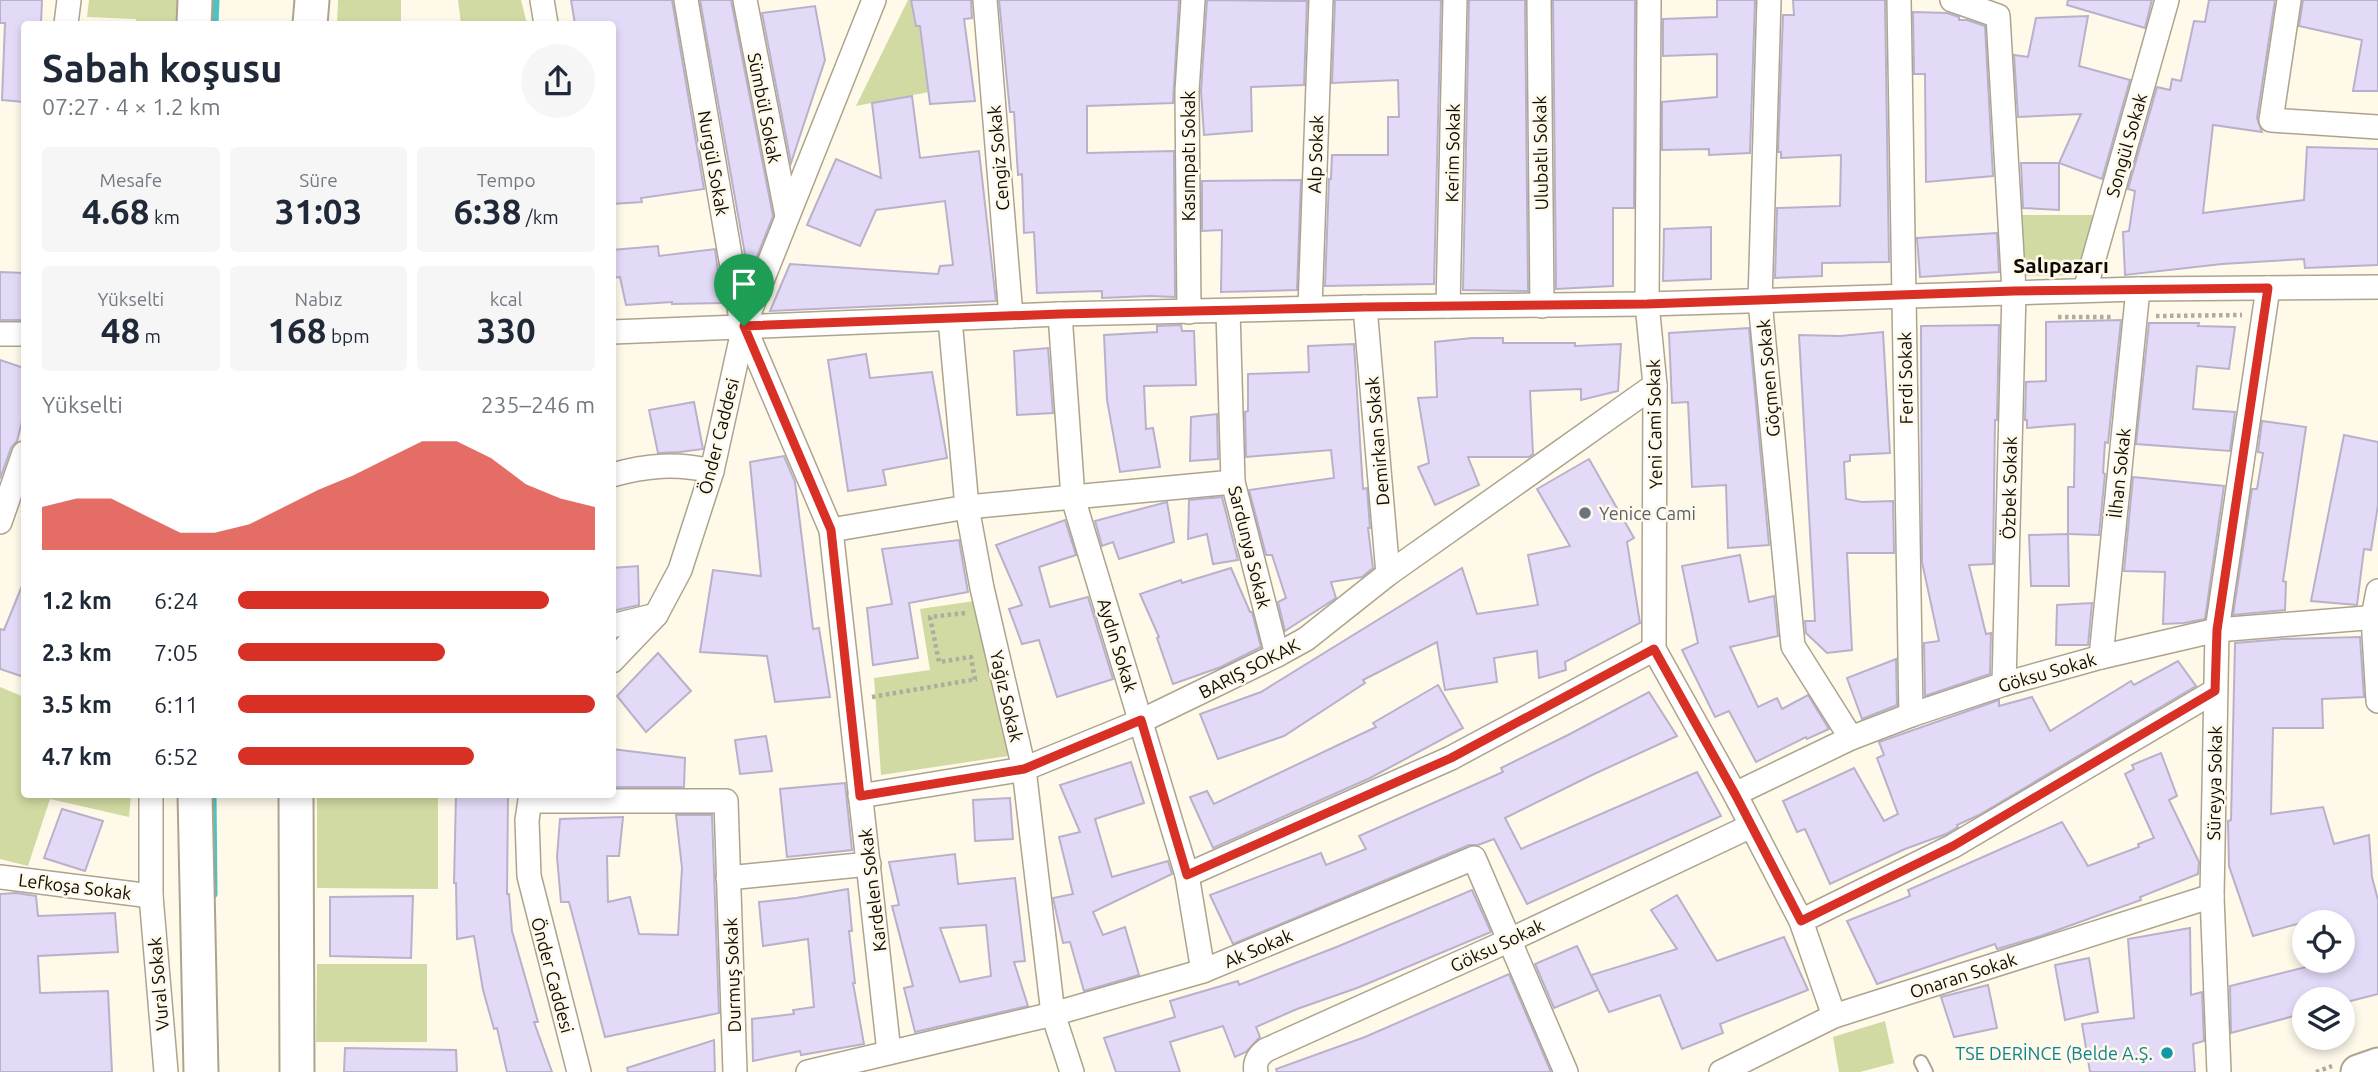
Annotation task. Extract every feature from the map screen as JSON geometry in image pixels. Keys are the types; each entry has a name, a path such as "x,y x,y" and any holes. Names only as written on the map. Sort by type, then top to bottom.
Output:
{"street":[{"path":"66,21 69,0"},
{"path":"194,21 195,0"},
{"path":"310,21 312,0"},
{"path":"542,0 546,21"},
{"name":"Nurgül Sokak","path":"686,0 744,326"},
{"name":"Sümbül Sokak","path":"744,0 786,216"},
{"name":"Önder Caddesi","path":"616,657 656,615 680,570 712,471 744,326 874,0"},
{"name":"Cengiz Sokak","path":"985,0 1011,316"},
{"name":"Kasımpatı Sokak","path":"1189,312 1187,91 1193,0"},
{"name":"Alp Sokak","path":"1310,308 1321,0"},
{"name":"Kerim Sokak","path":"1448,306 1455,0"},
{"name":"Ulubatlı Sokak","path":"1539,0 1542,306"},
{"name":"Yeni Cami Sokak","path":"1649,0 1647,304 1656,385 1654,649 1735,794 1801,921 1835,1016"},
{"name":"Göçmen Sokak","path":"1769,0 1760,301 1793,646 1851,738"},
{"name":"Ferdi Sokak","path":"1899,0 1911,715"},
{"path":"1952,0 1998,16 2014,291"},
{"name":"Songül Sokak","path":"2085,290 2168,0"},
{"path":"2289,0 2271,120 2378,127"},
{"path":"616,332 1060,314 1647,304 2014,291 2378,287"},
{"name":"Süreyya Sokak","path":"2219,1072 2213,896 2217,630 2268,288"},
{"name":"İlhan Sokak","path":"2101,657 2138,289"},
{"name":"Özbek Sokak","path":"2004,684 2014,291"},
{"name":"Demirkan Sokak","path":"1365,307 1388,574"},
{"name":"Sardunya Sokak","path":"1228,311 1233,482 1277,655"},
{"name":"Aydın Sokak","path":"1060,314 1073,498 1187,875 1203,971"},
{"name":"Yağız Sokak","path":"950,319 967,507 982,588 1024,769 1052,1014 1072,1072"},
{"name":"Kardelen Sokak","path":"744,326 831,530 890,1052"},
{"path":"0,334 21,334"},
{"name":"BARIŞ SOKAK","path":"860,796 1024,769 1141,720 1277,655 1306,639 1388,574 1656,385"},
{"path":"0,522 21,462"},
{"path":"616,474 642,466 663,464 681,464 712,471"},
{"path":"831,530 967,507 1233,482"},
{"path":"2378,591 2378,701"},
{"path":"616,625 656,615"},
{"name":"Göksu Sokak","path":"1735,794 1851,738 1911,715 2004,684 2101,657 2217,630 2376,617"},
{"path":"1187,875 1451,758 1654,649"},
{"path":"1801,921 1953,846 2215,691"},
{"name":"Vural Sokak","path":"151,798 151,896 166,1072"},
{"path":"195,798 201,1072"},
{"path":"296,798 297,1072"},
{"name":"Önder Caddesi","path":"531,798 526,830 529,876 579,1072"},
{"name":"Durmuş Sokak","path":"531,798 726,801 736,1072"},
{"name":"Göksu Sokak","path":"1256,1072 1258,1056 1266,1050 1510,940 1751,826"},
{"name":"Ak Sokak","path":"808,1072 1052,1014 1203,971 1474,858 1566,1072"},
{"path":"728,878 869,864"},
{"name":"Lefkoşa Sokak","path":"0,877 151,896"},
{"name":"Onaran Sokak","path":"1721,1072 1835,1016 2213,896"},
{"path":"2358,1072 2378,1065"}],"path":[{"path":"975,680 971,657 939,662 930,617 976,611"},
{"path":"850,699 983,678"}],"green space":[{"path":"89,0 179,0 179,21 87,17"},
{"path":"338,0 401,0 401,21 337,21"},
{"path":"458,0 521,0 526,21 461,21"},
{"path":"908,0 911,0 916,26 920,26 929,92 856,106"},
{"path":"2017,215 2094,215 2081,275 2020,276"},
{"path":"974,601 1008,756 881,775 874,678 930,670 920,609"},
{"path":"0,687 21,696 21,798 131,798 129,817 50,799 28,866 0,859"},
{"path":"317,798 438,798 438,889 317,888"},
{"path":"317,964 427,964 427,1042 316,1042"},
{"path":"1885,1021 1894,1063 1860,1072 1839,1072 1833,1037"}],"building":[{"path":"0,0 42,0 41,21 21,21 21,102 2,100 5,23 0,23"},
{"path":"571,0 672,0 704,189 641,198 642,202 616,204 616,21 574,21"},
{"path":"700,0 731,0 773,216 749,277"},
{"path":"911,0 971,0 972,18 964,19 975,101 930,104 920,26 916,26"},
{"path":"999,0 1179,0 1173,103 1087,106 1087,153 1174,151 1175,297 1102,298 1102,291 1037,293 1034,232 1024,233 1022,174 1018,175 1014,112 1010,112"},
{"path":"1207,0 1307,1 1304,85 1251,87 1252,131 1204,135 1201,91"},
{"path":"1335,0 1441,0 1434,284 1325,286 1332,155 1388,155 1388,117 1399,117 1398,80 1332,83"},
{"path":"1469,0 1525,0 1528,291 1463,290"},
{"path":"1553,0 1635,0 1634,208 1613,208 1613,286 1556,289"},
{"path":"1717,0 1755,0 1750,153 1709,155 1709,149 1662,150 1662,102 1717,97 1717,54 1663,56 1663,19 1717,17"},
{"path":"1793,0 1885,0 1889,262 1822,263 1822,276 1775,278 1777,208 1840,206 1841,155 1781,158 1781,152 1778,152 1783,15 1794,15"},
{"path":"2068,0 2152,0 2145,28 2067,5"},
{"path":"2209,0 2275,0 2257,118 2262,132 2213,125 2203,213 2304,200 2307,147 2378,149 2378,265 2305,268 2304,259 2222,264 2125,275 2123,232 2129,231 2135,191 2128,189 2157,87 2170,90 2172,79 2181,81 2194,21 2205,22"},
{"path":"2303,0 2378,0 2378,91 2353,91 2362,40 2299,26"},
{"path":"815,6 825,60 791,163 762,13"},
{"path":"1913,12 1947,13 1959,17 1959,20 1985,26 1993,176 1926,182 1925,74 1914,74"},
{"path":"2088,16 2079,66 2130,80 2102,179 2059,163 2081,114 2018,117 2014,55 2028,57 2036,18"},
{"path":"912,96 920,158 979,151 996,301 770,311 790,264 938,274 940,266 953,265 945,201 876,210 860,246 807,225 836,159 881,178 872,103"},
{"path":"2021,163 2059,163 2059,210 2023,208"},
{"path":"1301,180 1297,290 1221,292 1222,230 1202,231 1202,181"},
{"path":"1711,227 1711,279 1663,281 1664,229"},
{"path":"1997,233 1999,272 1920,277 1917,238"},
{"path":"658,246 659,256 715,249 722,303 626,305 620,277 616,278 616,250"},
{"path":"0,272 21,273 21,320 0,320"},
{"path":"2121,320 2108,443 2105,442 2099,535 2068,534 2068,487 2074,487 2075,424 2027,428 2026,382 2046,381 2046,322"},
{"path":"2149,323 2199,323 2198,326 2235,327 2229,369 2197,366 2193,409 2235,412 2230,451 2136,444"},
{"path":"1181,325 1182,331 1194,331 1196,385 1144,386 1146,429 1153,428 1160,467 1120,472 1107,400 1104,335 1157,332 1157,326"},
{"path":"1999,325 1993,564 1969,565 1986,634 1991,633 1990,674 1925,696 1924,643 1939,641 1922,562 1921,326"},
{"path":"1749,328 1769,545 1728,548 1726,485 1692,487 1688,402 1672,403 1669,333"},
{"path":"1883,332 1890,453 1850,455 1850,461 1844,462 1846,499 1862,502 1893,501 1894,553 1847,553 1852,650 1827,653 1806,633 1805,621 1815,621 1799,335 1840,336"},
{"path":"1503,338 1503,343 1575,343 1575,346 1621,344 1618,391 1581,400 1581,389 1530,391 1533,454 1529,457 1468,457 1479,485 1435,505 1418,467 1429,463 1418,398 1437,397 1435,342"},
{"path":"1354,344 1363,489 1367,488 1373,568 1362,577 1331,582 1336,598 1285,631 1278,602 1286,598 1272,555 1266,555 1249,490 1334,478 1331,450 1246,457 1248,374 1309,372 1308,346"},
{"path":"1048,348 1053,413 1017,415 1014,351"},
{"path":"866,354 870,378 932,372 947,458 883,470 886,485 848,491 828,360"},
{"path":"0,360 21,367 21,426 0,479"},
{"path":"694,402 703,449 658,453 649,410"},
{"path":"1217,414 1218,459 1190,461 1191,417"},
{"path":"2262,421 2306,427 2283,581 2286,582 2285,610 2233,615 2252,489 2257,489 2263,453 2258,452"},
{"path":"2344,435 2378,442 2378,505 2371,550 2364,549 2357,605 2311,601"},
{"path":"784,456 795,482 813,629 819,628 830,697 775,702 767,656 700,652 713,570 761,576 750,462"},
{"path":"1589,459 1634,538 1627,542 1640,623 1565,662 1566,670 1539,678 1537,651 1494,658 1497,682 1445,690 1437,642 1363,680 1365,683 1284,736 1218,759 1200,714 1261,692 1462,568 1477,614 1538,605 1528,555 1570,546 1537,489"},
{"path":"2133,477 2224,486 2205,619 2163,624 2165,572 2124,571"},
{"path":"1222,497 1238,560 1213,564 1207,534 1188,539 1189,500"},
{"path":"1167,502 1174,542 1119,559 1113,542 1102,546 1095,521"},
{"path":"1065,520 1076,555 1039,567 1050,607 1088,597 1113,679 1057,697 1039,640 1022,644 1009,609 1022,605 996,545"},
{"path":"2068,534 2069,586 2031,586 2029,535"},
{"path":"959,540 968,592 909,603 918,658 873,665 867,608 892,604 882,549"},
{"path":"1740,555 1749,602 1774,596 1778,636 1730,647 1758,707 1777,698 1782,709 1808,695 1829,729 1807,739 1806,737 1756,762 1729,711 1715,717 1682,650 1698,643 1682,566"},
{"path":"638,566 639,605 616,610 616,568"},
{"path":"1231,568 1252,612 1261,647 1221,667 1173,684 1157,638 1159,637 1140,594 1181,580 1182,583"},
{"path":"21,588 21,676 0,669 0,629 4,630"},
{"path":"2092,603 2088,645 2056,645 2057,605"},
{"path":"2360,637 2364,697 2322,699 2323,728 2273,728 2271,814 2323,807 2334,844 2369,835 2372,877 2378,900 2378,994 2355,1000 2355,987 2292,987 2292,1017 2231,1033 2230,986 2292,970 2292,973 2355,973 2355,910 2292,910 2292,925 2253,936 2229,866 2228,821 2231,820 2235,643"},
{"path":"658,653 691,691 646,732 617,696"},
{"path":"1896,659 1897,705 1862,719 1847,678"},
{"path":"2178,661 2196,686 1979,815 1957,825 1958,827 1946,834 1905,849 1830,884 1805,829 1797,832 1783,801 1854,768 1884,821 1898,814 1877,758 1884,755 1879,742 1999,700 1999,706 2032,697 2050,731 2131,681 2134,685"},
{"path":"1438,685 1463,728 1370,778 1213,848 1190,797 1207,791 1214,804 1376,727 1373,723"},
{"path":"1649,692 1677,736 1505,818 1521,849 1697,772 1721,816 1527,904 1494,839 1478,845 1469,845 1233,944 1210,895 1321,853 1326,865 1366,849 1359,836 1503,772 1501,768"},
{"path":"766,736 772,771 740,774 735,740"},
{"path":"616,749 685,758 684,787 616,787"},
{"path":"2161,753 2177,796 2169,800 2199,862 2198,874 2140,897 2141,900 2041,936 1997,949 1995,944 1877,984 1847,921 1910,896 1908,890 2062,822 2088,866 2139,847 2138,844 2154,838 2125,774 2134,769 2132,765"},
{"path":"1131,762 1144,803 1095,819 1112,877 1168,861 1172,874 1093,912 1103,935 1125,927 1139,975 1084,991 1070,942 1063,943 1053,898 1073,894 1059,837 1080,832 1060,785"},
{"path":"845,783 852,850 787,857 780,789"},
{"path":"456,798 508,798 507,894 512,931 538,1022 534,1022 552,1072 507,1072 497,1028 494,1029 483,990 474,936 457,939 454,883"},
{"path":"1010,798 1013,839 975,841 973,800"},
{"path":"62,809 103,821 85,871 44,858"},
{"path":"676,815 712,815 719,1013 605,1037 569,902 561,902 557,857 560,819 623,817 619,856 607,856 608,902 630,897 639,934 678,935 682,868"},
{"path":"955,854 958,884 1015,878 1025,961 1014,962 1028,1006 915,1032 904,988 913,986 892,906 899,905 889,862","holes":["986,925 991,976 960,982 940,928"]},
{"path":"848,889 853,983 864,1044 801,1055 800,1051 753,1061 752,1019 794,1014 793,1010 814,1007 808,939 763,946 759,902"},
{"path":"1472,890 1491,932 1256,1027 1260,1037 1246,1052 1235,1057 1223,1026 1170,1042 1180,1072 1116,1072 1104,1038 1175,1017 1170,1001 1238,981 1239,985"},
{"path":"0,894 36,896 38,916 115,913 118,952 38,956 40,993 108,991 112,1072 0,1072"},
{"path":"1677,895 1717,961 1784,937 1808,990 1720,1024 1723,1033 1682,1049 1660,995 1609,1012 1591,975 1677,949 1651,910"},
{"path":"413,896 411,958 330,956 330,897"},
{"path":"2190,928 2191,995 2202,992 2204,1041 2193,1044 2195,1072 2090,1072 2082,1024 2134,1018 2128,939"},
{"path":"1577,946 1598,990 1554,1008 1535,964"},
{"path":"2089,958 2098,1012 2065,1020 2055,965"},
{"path":"1509,974 1551,1072 1277,1072 1276,1069 1365,1037"},
{"path":"1988,985 1997,1028 1954,1037 1941,997"},
{"path":"714,1040 715,1072 628,1072 627,1068"},
{"path":"345,1048 456,1050 457,1072 344,1072"}],"waterway":[{"path":"215,21 216,0"},
{"path":"213,798 214,894"}],"place":[{"name":"Yenice Cami","path":"1585,513"},
{"name":"TSE DERİNCE (Belde A.Ş.","path":"2167,1053"}],"district":[{"name":"Salıpazarı","path":"2061,265"}],"route":[{"path":"2268,288 2217,630 2215,691 1953,846 1801,921 1735,794 1654,649 1451,758 1187,875 1141,720 1024,769 860,796 831,530 744,326 1060,314 1647,304 2014,291 2268,288"}]}
